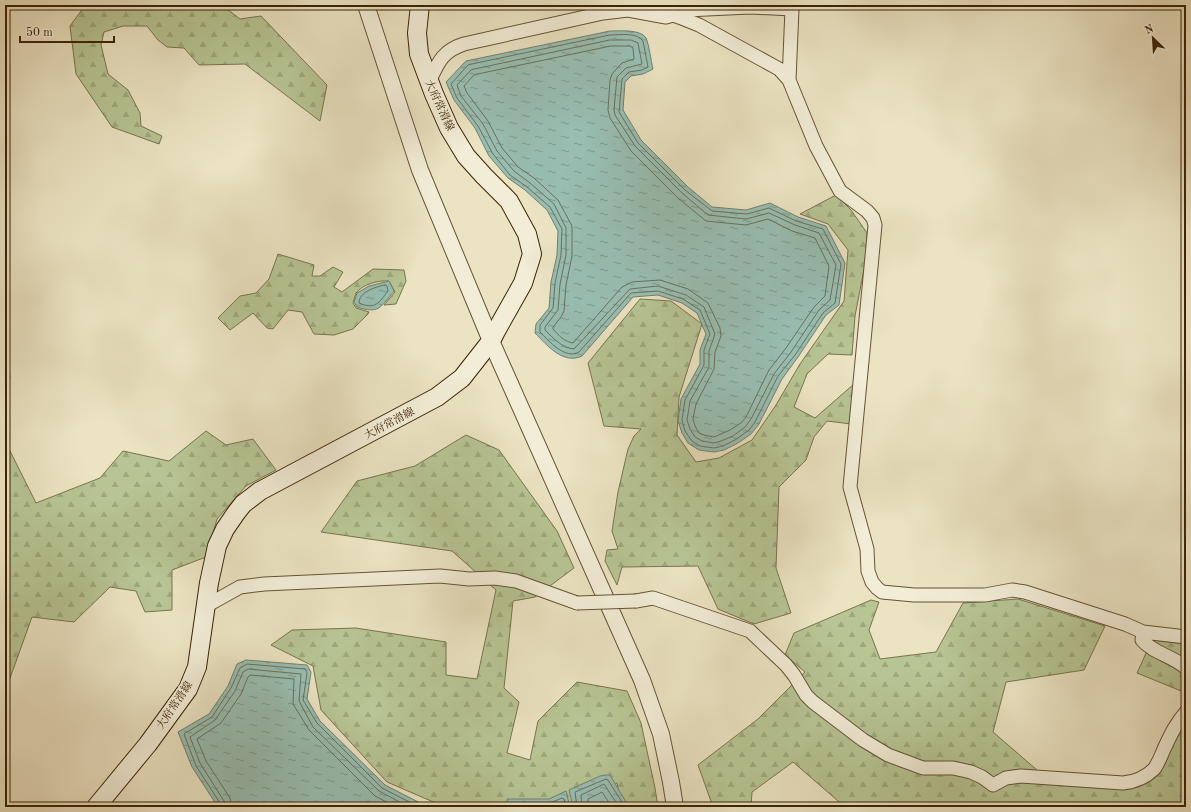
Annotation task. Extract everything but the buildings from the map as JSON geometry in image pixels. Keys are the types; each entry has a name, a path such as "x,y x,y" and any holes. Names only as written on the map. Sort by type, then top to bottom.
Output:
{"main road":[{"name":"大府常滑線","path":"96,807 144,749 188,689 197,667 217,546 225,529 243,504 260,491 437,397 462,378 491,342 523,283 532,254 527,234 509,201 466,156 449,128 429,82 419,54 417,33 420,5"}],"street":[{"path":"366,5 420,170 491,342 642,680 661,734 675,807"},
{"path":"429,82 438,63 447,51 464,44 603,13 628,10 666,17 685,11 750,7 792,10 789,80"},
{"path":"685,11 699,25 779,69 789,80 816,146 840,191 867,211 873,218 875,225 850,487 867,549 868,571 872,582 882,592 907,594 985,595 1012,590 1025,592 1125,624 1143,632 1186,637"},
{"path":"206,606 240,587 264,584 440,576 469,579 495,578 516,581 578,603 636,601 653,598 750,631 786,665 806,695 813,702 863,740 888,754 923,768 953,768 971,772 982,777 993,785 1006,778 1021,776 1123,783 1131,782 1147,775 1154,768 1172,731 1186,712"},
{"path":"1143,632 1142,640 1148,646 1179,661 1186,668"}],"green space":[{"path":"88,5 228,5 227,9 240,19 261,16 327,85 320,121 245,64 199,65 184,48 167,47 158,40 147,26 123,26 104,32 101,45 108,74 128,90 140,113 141,126 162,136 159,144 112,127 76,74 70,26 84,7"},
{"path":"836,195 851,210 867,233 865,264 855,316 852,355 828,354 807,374 794,407 815,418 854,384 851,424 827,421 814,437 806,460 779,487 776,568 791,613 754,624 718,609 698,566 622,567 617,585 605,561 607,550 618,549 612,531 618,492 628,449 634,436 641,429 604,426 588,363 640,299 671,301 702,324 679,397 677,435 696,462 719,458 752,440 776,405 800,364 844,301 848,250 828,224 800,214"},
{"path":"278,254 314,265 312,276 320,276 333,267 343,272 334,287 342,292 373,269 404,270 406,281 396,304 384,305 395,292 389,281 371,283 359,290 356,293 353,303 356,308 369,312 368,314 353,329 334,335 314,334 302,312 288,310 273,329 267,328 253,313 230,330 218,318 240,296 256,293 269,279"},
{"path":"5,325 10,378 5,384"},
{"path":"206,431 226,445 253,439 276,470 246,486 217,519 206,557 172,570 172,610 145,612 136,591 110,587 74,622 32,617 5,692 5,441 36,503 100,478 123,451 169,461"},
{"path":"466,435 499,450 557,531 574,568 535,597 513,601 504,688 519,702 507,753 530,760 538,721 577,682 627,691 641,723 658,807 621,807 617,783 573,807 445,807 387,782 321,710 313,666 271,645 292,630 356,628 446,642 446,675 477,679 496,590 452,551 321,532 357,481 415,466"},
{"path":"1018,599 1105,626 1084,670 1006,682 993,732 1052,783 1134,787 1186,718 1186,807 845,807 793,762 752,792 751,807 713,807 698,765 758,719 805,672 785,655 794,633 871,600 879,602 869,630 880,659 936,652 963,603"},
{"path":"1152,640 1186,644 1186,693 1137,673"}],"water":[{"path":"610,31 635,32 640,33 646,38 653,69 643,74 631,76 625,82 623,110 641,140 688,187 712,207 746,210 770,203 798,217 826,226 845,263 839,305 826,315 782,379 759,424 751,434 724,450 714,452 699,450 688,443 682,433 678,421 681,399 700,364 700,350 706,334 697,313 682,303 658,295 633,297 582,356 575,358 562,356 550,348 535,333 536,324 549,308 551,282 557,255 558,231 547,210 525,190 508,178 489,156 475,128 454,100 446,82 466,61"},
{"path":"389,281 394,291 382,305 378,308 370,310 357,307 354,302 357,293 369,286"},
{"path":"246,660 307,665 311,672 307,699 320,721 385,785 428,807 218,807 192,767 178,732 209,714 228,686 237,664"},
{"path":"610,775 629,807 573,807 569,790 600,776"},
{"path":"566,791 570,807 508,807 507,799 549,799"}]}
